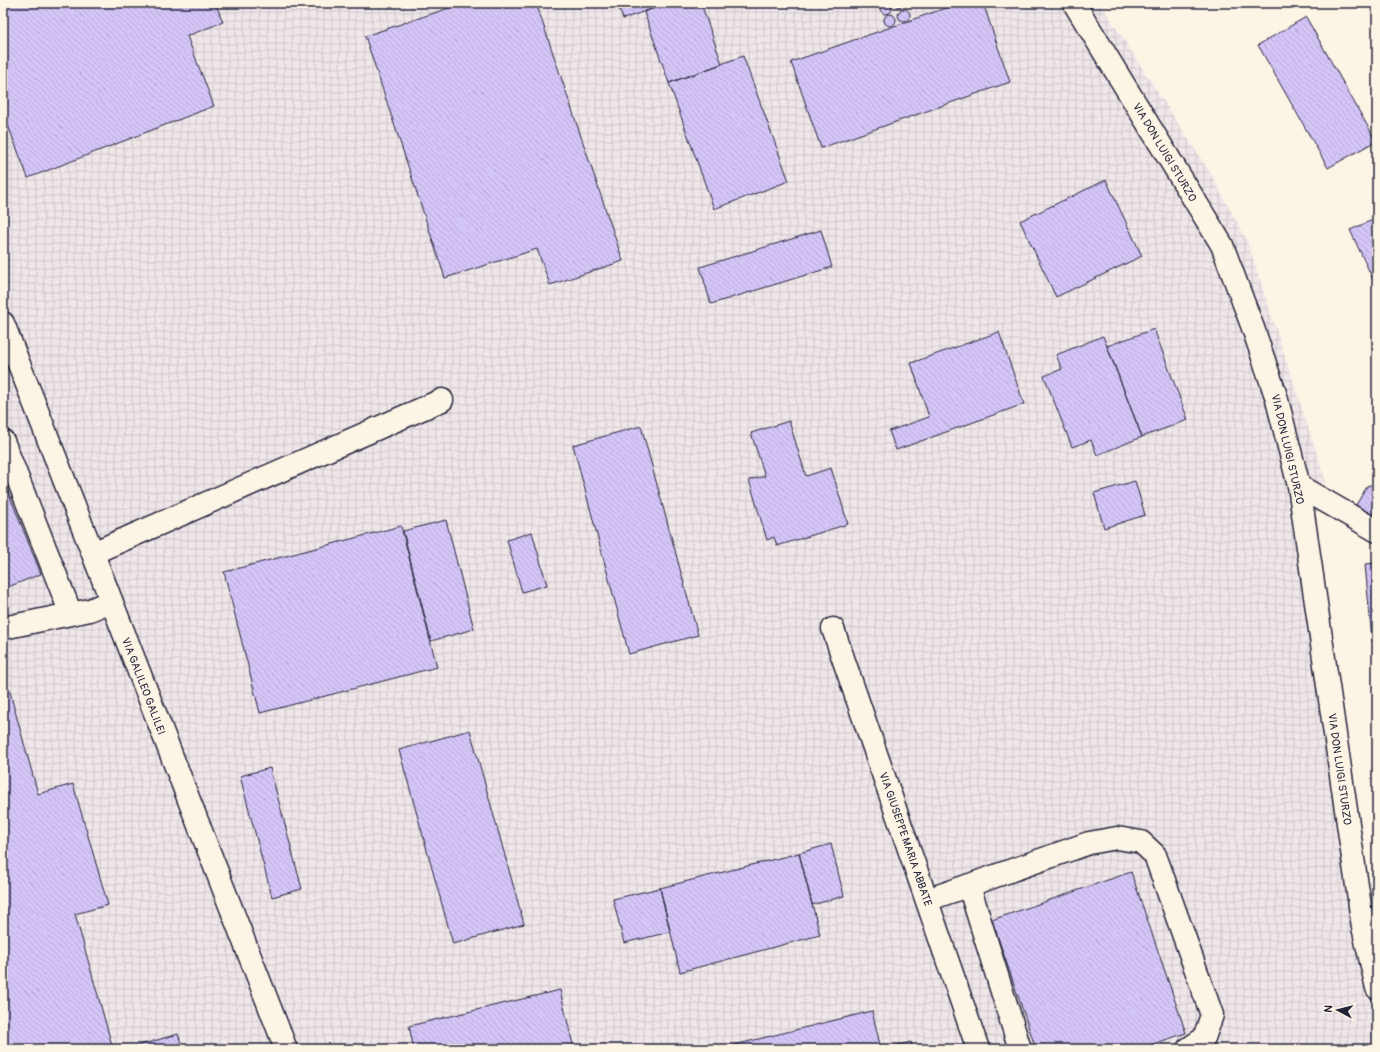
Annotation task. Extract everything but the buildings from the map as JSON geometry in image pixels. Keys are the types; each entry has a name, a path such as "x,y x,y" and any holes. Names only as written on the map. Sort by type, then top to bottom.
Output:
{"street":[{"name":"VIA DON LUIGI STURZO","path":"1074,3 1222,245 1253,328 1276,396 1299,486 1364,927 1377,988"},
{"name":"VIA GALILEO GALILEI","path":"3,323 286,1049"},
{"path":"93,553 442,400"},
{"path":"3,441 71,614"},
{"path":"1299,486 1377,531"},
{"path":"3,628 90,610 111,601"},
{"name":"VIA GIUSEPPE MARIA ABBATE","path":"833,628 978,1049"},
{"path":"927,900 1089,843 1117,838 1141,842 1155,855 1212,1015 1204,1038 1188,1049"},
{"path":"969,886 1020,1049"}],"shaded area":[{"path":"3,3 1100,3 1209,171 1247,241 1326,482 1299,486 1377,988 1377,1049 3,1049"}]}
